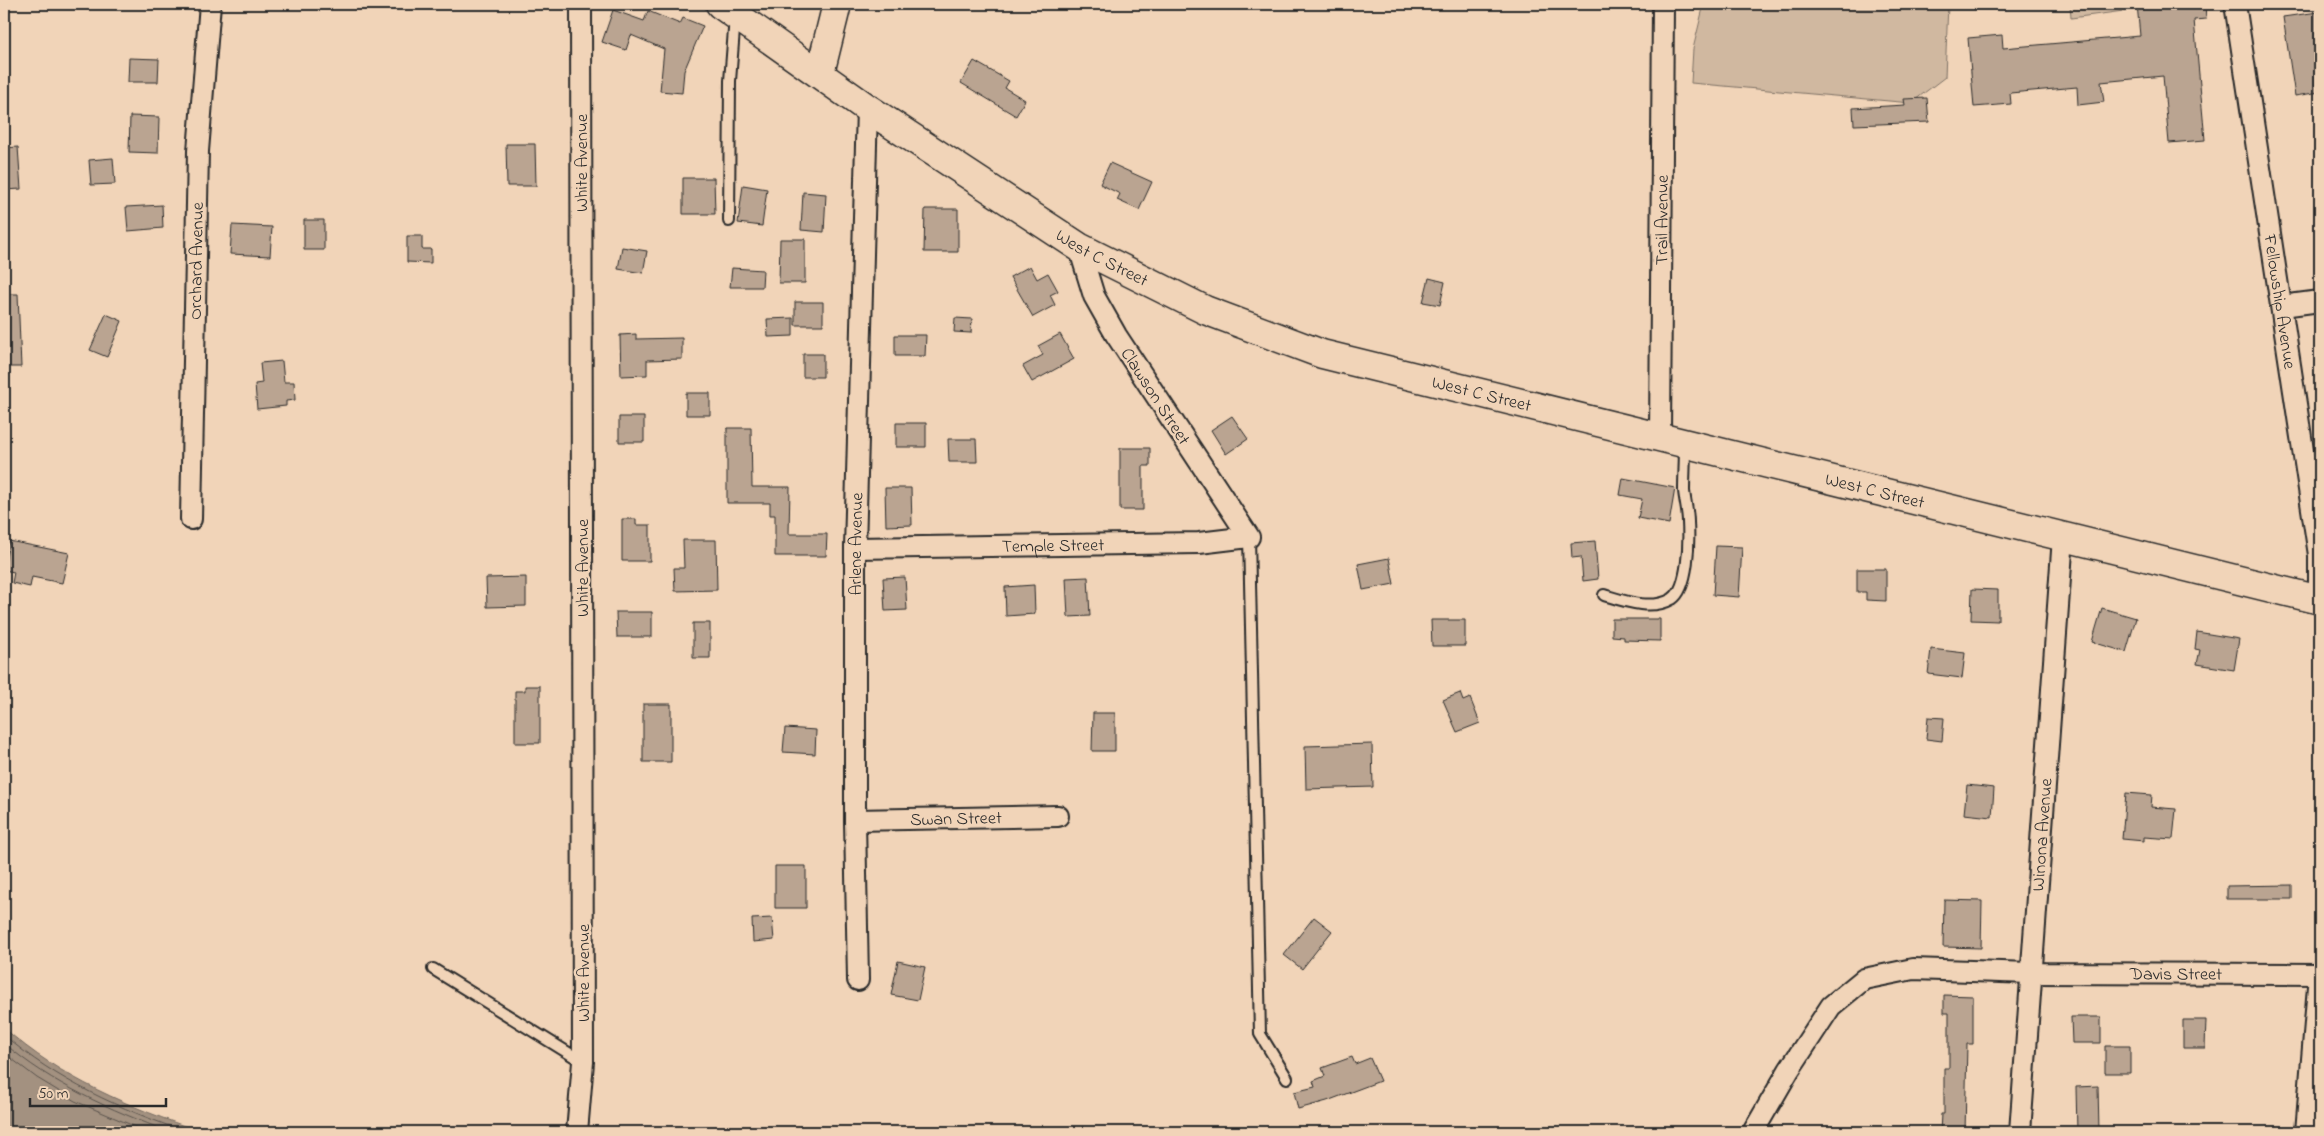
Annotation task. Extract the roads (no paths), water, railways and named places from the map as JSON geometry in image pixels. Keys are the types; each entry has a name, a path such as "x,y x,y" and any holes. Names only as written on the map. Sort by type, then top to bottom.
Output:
{"main road":[{"path":"820,73 837,4"},
{"name":"West C Street","path":"728,9 867,108 1079,247 1205,310 1322,354 2320,600"}],"street":[{"name":"Orchard Avenue","path":"191,519 198,152 210,4"},
{"name":"White Avenue","path":"577,1132 583,1062 581,4"},
{"name":"Trail Avenue","path":"1663,4 1673,441"},
{"name":"Fellowship Avenue","path":"2234,4 2319,555 2320,600"},
{"name":"Arlene Avenue","path":"858,980 855,820 855,548 867,108"},
{"name":"Clawson Street","path":"1079,247 1094,296 1116,335 1249,537"},
{"path":"2282,306 2320,301"},
{"name":"Temple Street","path":"855,548 1199,543 1249,537"},
{"name":"Winona Avenue","path":"2020,1132 2063,537"},
{"name":"Swan Street","path":"855,820 1058,816"},
{"name":"Davis Street","path":"1753,1132 1789,1070 1832,1006 1864,979 1913,969 2030,973 2320,974"},
{"path":"2306,1132 2320,974"}],"lane":[{"path":"728,9 730,81 729,221"},
{"path":"1604,595 1639,605 1672,599 1681,589 1685,577 1688,521 1673,441"},
{"path":"1249,537 1260,1034 1287,1078"},
{"path":"432,969 583,1062"}],"water":[{"path":"4,1028 49,1062 97,1090 122,1102 201,1132 4,1132"}]}
